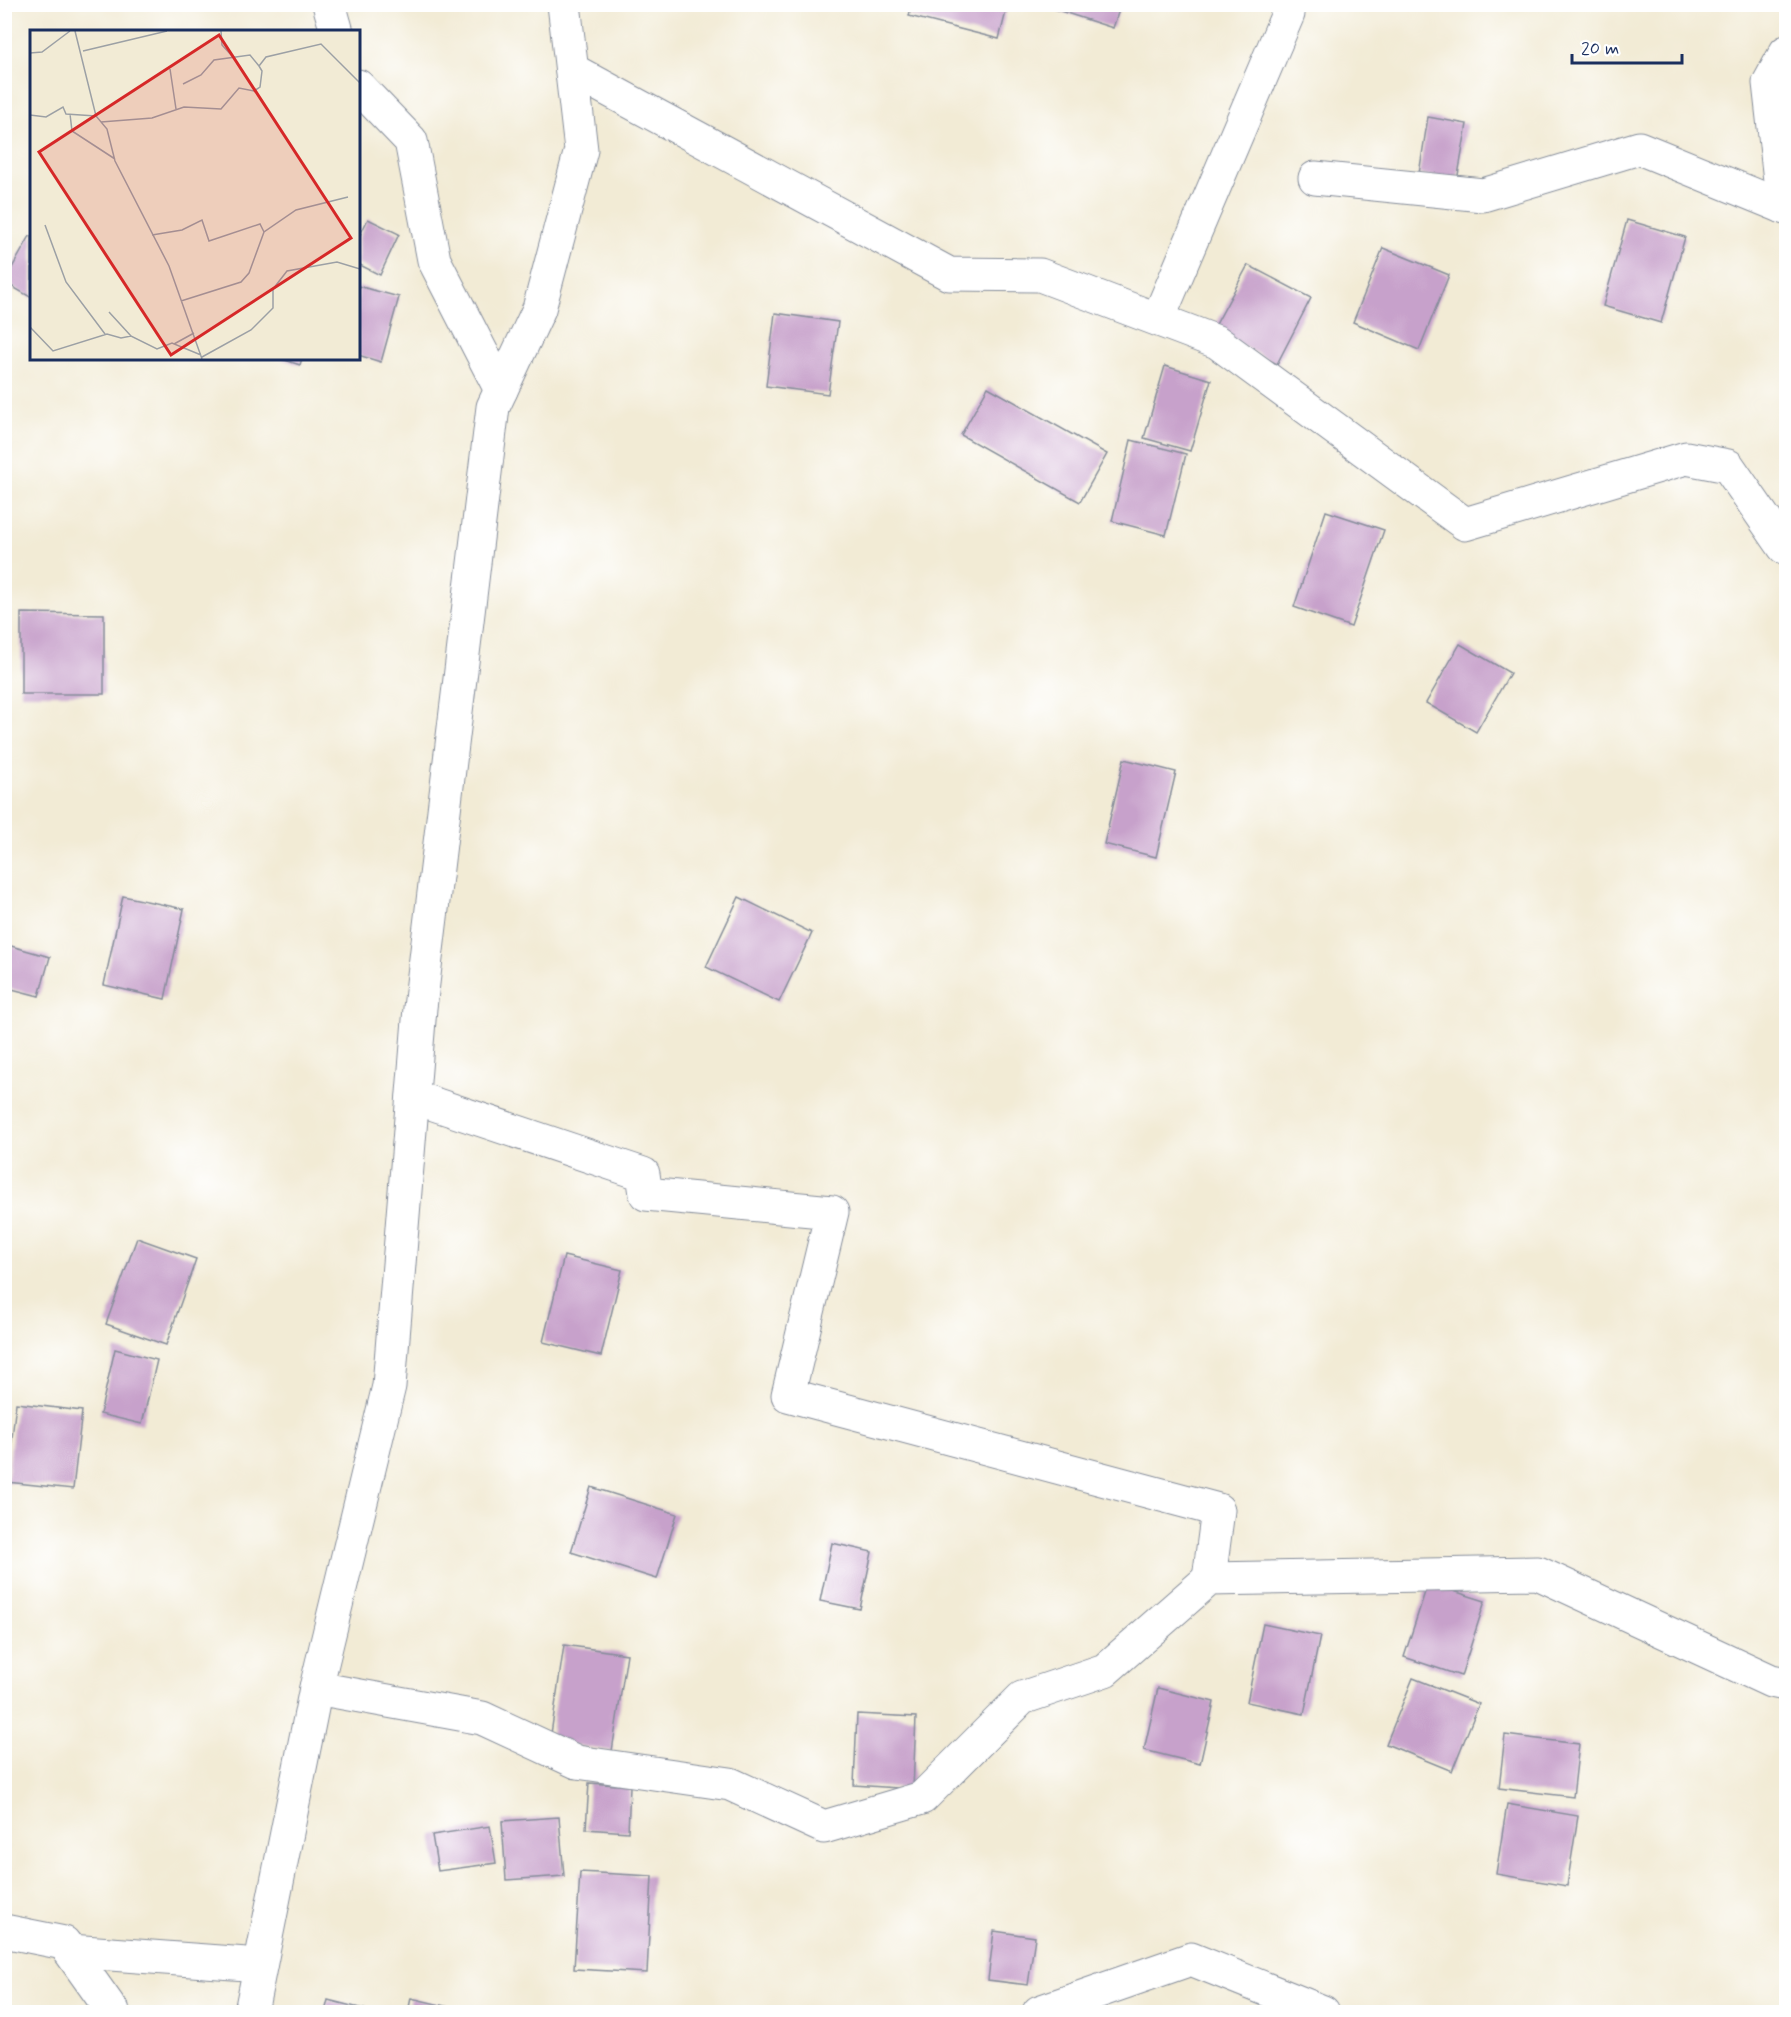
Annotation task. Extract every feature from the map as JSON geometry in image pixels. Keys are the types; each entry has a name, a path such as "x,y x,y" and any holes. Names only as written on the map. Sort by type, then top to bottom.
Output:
{"street":[{"path":"329,4 336,30"},
{"path":"251,2013 316,1689 389,1386 420,1008 491,419 493,407 539,309 581,150 564,4"},
{"path":"1158,319 1288,14"},
{"path":"1315,178 1483,195 1640,148 1785,207 1769,83 1786,52"},
{"path":"572,70 949,274 1040,275 1217,342 1465,524 1686,458 1728,466 1786,547"},
{"path":"360,88 411,141 434,260 501,390"},
{"path":"413,1097 643,1174 646,1194 832,1212 789,1395 1218,1510 1209,1579"},
{"path":"316,1689 482,1718 577,1761 730,1784 824,1827 922,1798 1022,1698 1105,1670 1209,1579 1538,1572 1771,1681 1786,1684"},
{"path":"4,1931 63,1943 113,2013"},
{"path":"70,1951 260,1965"},
{"path":"1039,2013 1191,1959 1323,2013"}],"building":[{"path":"912,4 1008,4 999,39 909,16"},
{"path":"1055,4 1121,4 1113,28 1054,9"},
{"path":"1428,117 1467,124 1457,181 1419,174"},
{"path":"368,219 399,234 380,275 360,265 360,235"},
{"path":"1627,220 1685,237 1661,323 1603,306"},
{"path":"30,236 30,297 4,282"},
{"path":"1383,248 1449,275 1419,350 1353,322"},
{"path":"1248,265 1311,298 1277,364 1213,330"},
{"path":"360,287 399,297 381,362 360,356"},
{"path":"775,313 838,322 828,394 766,386"},
{"path":"285,360 301,360 300,365"},
{"path":"1165,366 1211,380 1190,451 1144,438"},
{"path":"988,387 1107,454 1080,502 961,435"},
{"path":"1131,440 1186,454 1166,535 1112,521"},
{"path":"1326,511 1384,530 1351,627 1294,607"},
{"path":"21,613 104,614 104,694 21,694"},
{"path":"1460,644 1510,673 1476,732 1426,703"},
{"path":"1124,759 1176,772 1156,857 1104,844"},
{"path":"123,896 184,909 165,999 104,985"},
{"path":"739,897 812,933 779,1002 706,967"},
{"path":"4,944 50,957 39,996 4,987"},
{"path":"137,1238 196,1259 166,1345 106,1324"},
{"path":"564,1256 622,1270 601,1356 543,1342"},
{"path":"115,1349 157,1360 142,1424 100,1414"},
{"path":"16,1403 82,1411 73,1489 7,1482"},
{"path":"591,1487 677,1514 657,1579 571,1552"},
{"path":"832,1543 872,1552 860,1609 820,1601"},
{"path":"1428,1583 1485,1601 1461,1676 1404,1657"},
{"path":"1263,1624 1320,1636 1304,1714 1247,1702"},
{"path":"564,1645 627,1654 612,1751 550,1741"},
{"path":"1413,1678 1479,1704 1452,1771 1386,1744"},
{"path":"1158,1688 1214,1702 1200,1764 1144,1750"},
{"path":"857,1714 916,1717 913,1789 854,1785"},
{"path":"1505,1735 1579,1744 1573,1797 1499,1788"},
{"path":"589,1783 630,1786 628,1832 586,1829"},
{"path":"1507,1804 1578,1816 1567,1886 1496,1874"},
{"path":"559,1817 564,1876 506,1880 502,1821"},
{"path":"490,1826 496,1863 438,1871 432,1835"},
{"path":"580,1872 652,1876 647,1973 574,1969"},
{"path":"994,1931 1035,1937 1028,1985 988,1980"},
{"path":"411,1998 458,2009 458,2012 408,2012"},
{"path":"328,2000 375,2012 325,2012"}]}
